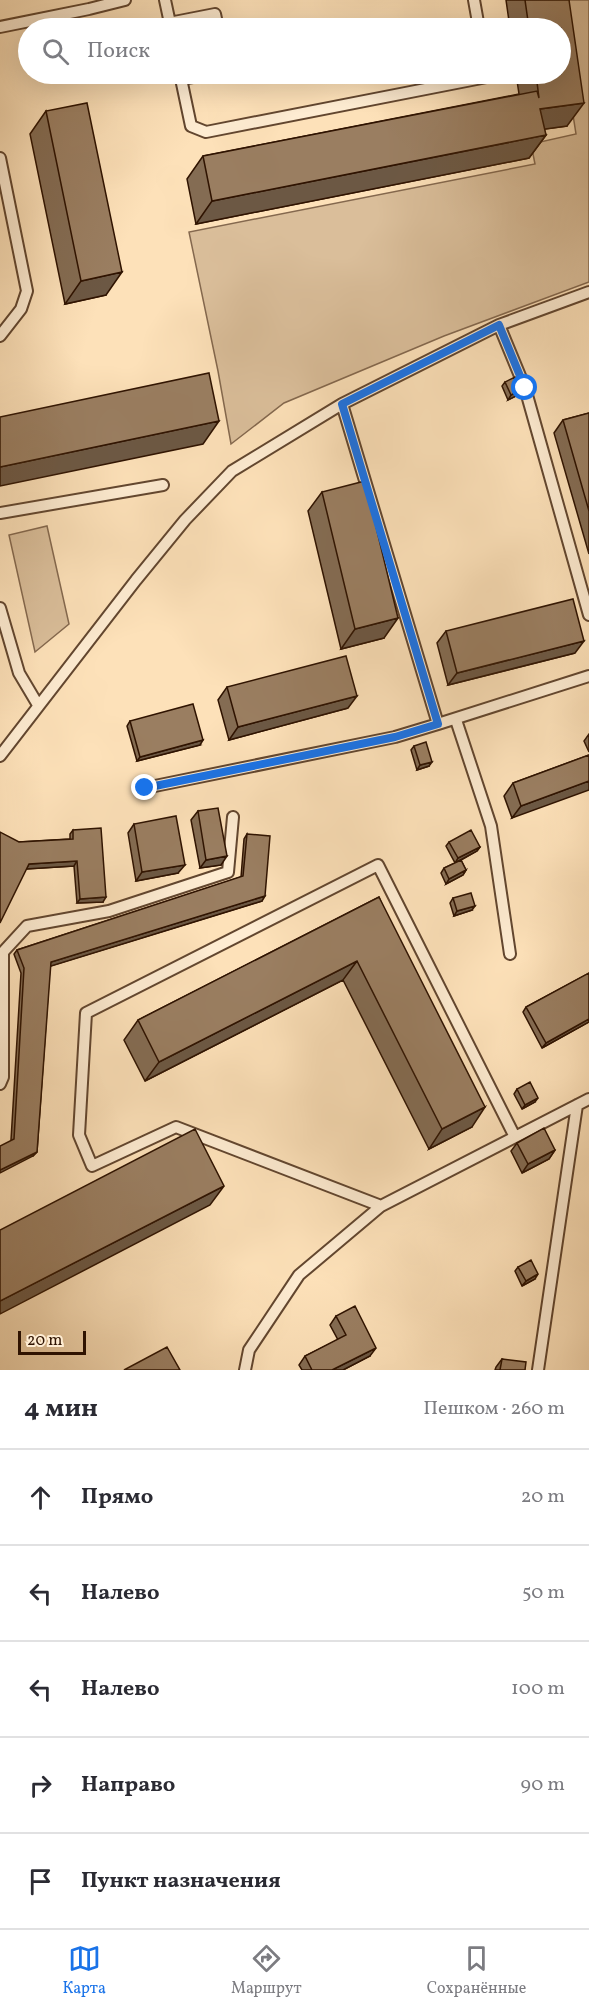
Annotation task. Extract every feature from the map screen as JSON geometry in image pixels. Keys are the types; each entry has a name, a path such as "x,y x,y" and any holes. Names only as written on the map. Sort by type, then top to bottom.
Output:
{"lane":[{"path":"44,18 125,0"},
{"path":"165,0 168,18"},
{"path":"474,0 477,18"},
{"path":"200,18 215,14 216,18"},
{"path":"0,27 18,23"},
{"path":"183,84 191,126 206,132 451,84"},
{"path":"0,158 27,291 21,309 0,336"},
{"path":"0,756 185,520 232,471 342,404 499,325 589,292"},
{"path":"499,325 525,388 589,615"},
{"path":"342,404 438,724"},
{"path":"0,513 163,485"},
{"path":"0,608 19,673 38,705"},
{"path":"145,788 395,737 456,720 589,676"},
{"path":"456,720 491,826 510,954"},
{"path":"0,1084 3,1077 3,952 27,926 109,911 228,872 233,817"},
{"path":"381,1206 176,1127 92,1166 79,1136 86,1013 378,865 515,1137"},
{"path":"245,1370 249,1350 299,1275 381,1206 589,1099"},
{"path":"538,1370 577,1105"}],"shaded area":[{"path":"554,0 589,0 589,282 444,336 284,403 231,444 189,232 535,164 531,144 576,134 568,84 571,84 571,18 558,18"},
{"path":"47,526 69,624 35,652 9,535"}],"building":[{"path":"525,0 569,0 584,103 540,109 546,135 212,201 203,156 537,91 539,98 537,84 571,84 571,18 528,18"},
{"path":"87,103 122,272 81,281 46,111"},
{"path":"209,373 219,421 0,467 0,417"},
{"path":"515,377 521,390 511,395 505,382"},
{"path":"589,413 589,511 563,420"},
{"path":"365,481 398,618 355,629 322,492"},
{"path":"573,599 584,641 457,673 446,631"},
{"path":"346,656 357,696 238,727 227,687"},
{"path":"193,704 203,740 140,757 130,721"},
{"path":"426,742 432,762 420,765 414,746"},
{"path":"589,755 589,781 521,806 513,783"},
{"path":"218,808 227,856 206,860 198,811"},
{"path":"176,816 185,865 142,872 134,824"},
{"path":"101,828 106,897 80,899 77,861 29,864 0,923 0,832 19,842 73,839 73,830"},
{"path":"471,830 480,847 458,858 449,842"},
{"path":"247,834 270,836 265,896 51,962 37,1152 0,1170 0,1146 14,1139 24,968 17,950 243,876"},
{"path":"461,860 466,870 449,879 444,868"},
{"path":"471,893 475,906 457,911 453,898"},
{"path":"379,897 485,1107 442,1129 357,961 159,1062 138,1020"},
{"path":"589,973 589,1019 546,1043 526,1007"},
{"path":"530,1082 538,1098 525,1105 517,1089"},
{"path":"544,1128 555,1150 528,1164 517,1143"},
{"path":"195,1129 224,1186 0,1301 0,1230"},
{"path":"531,1260 538,1274 526,1281 518,1267"},
{"path":"355,1306 376,1348 332,1370 312,1370 305,1356 346,1335 336,1316"},
{"path":"167,1347 180,1370 124,1370"},
{"path":"502,1359 526,1362 525,1370 500,1370"}],"route":[{"path":"145,788 395,737 438,724 342,404 499,325 525,388"}]}
